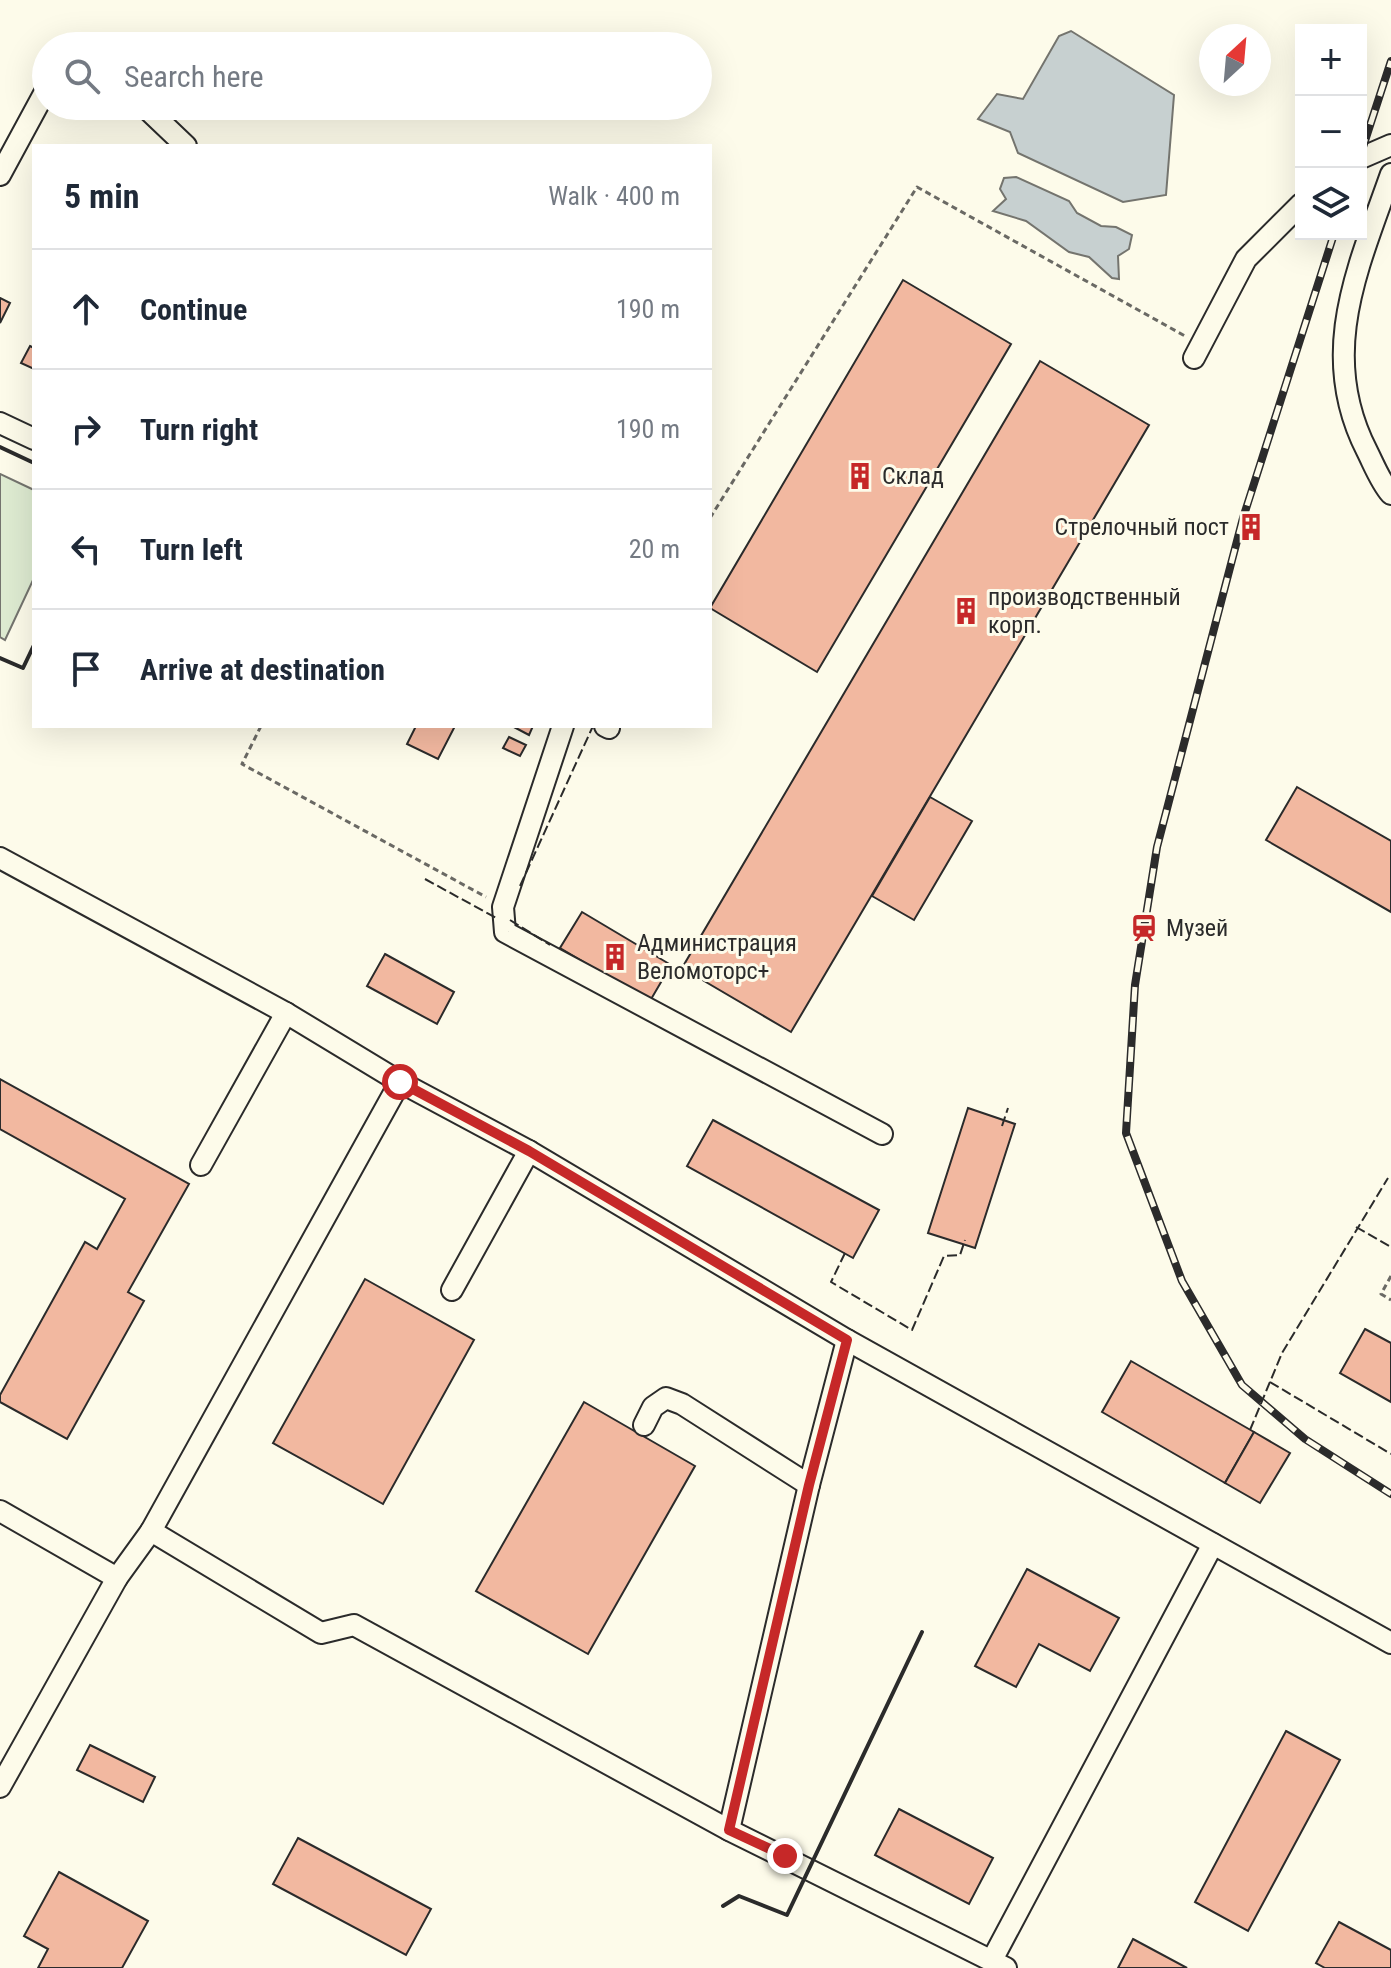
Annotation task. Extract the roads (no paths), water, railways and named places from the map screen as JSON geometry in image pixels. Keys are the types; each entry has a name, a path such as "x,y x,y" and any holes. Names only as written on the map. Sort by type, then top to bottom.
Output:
{"street":[{"path":"0,175 32,116"},
{"path":"159,120 184,144"},
{"path":"1367,155 1391,145"},
{"path":"1391,174 1349,292 1341,367 1358,435 1391,494"},
{"path":"1198,350 1246,259 1295,210"},
{"path":"0,423 32,438"},
{"path":"562,728 503,907 505,932 882,1134"},
{"path":"0,858 286,1013 400,1082 529,1151 847,1340 1391,1643"},
{"path":"201,1165 286,1013"},
{"path":"0,1787 117,1578 151,1531 400,1082"},
{"path":"452,1290 529,1151"},
{"path":"729,1830 809,1485 847,1340"},
{"path":"644,1425 653,1407 666,1398 682,1404 809,1485"},
{"path":"0,1511 117,1578"},
{"path":"151,1531 321,1633 354,1625 729,1830 999,1964 1213,1544"}],"railway":[{"path":"1367,135 1391,61"},
{"path":"1332,240 1243,518 1157,847 1135,985 1126,1133 1182,1281 1242,1385 1305,1439 1391,1494"}],"place":[{"name":"Склад","path":"860,476"},
{"name":"Стрелочный пост","path":"1251,527"},
{"name":"производственный корп.","path":"966,611"},
{"name":"Музей","path":"1144,928"},
{"name":"Администрация Веломоторс+","path":"615,957"}]}
